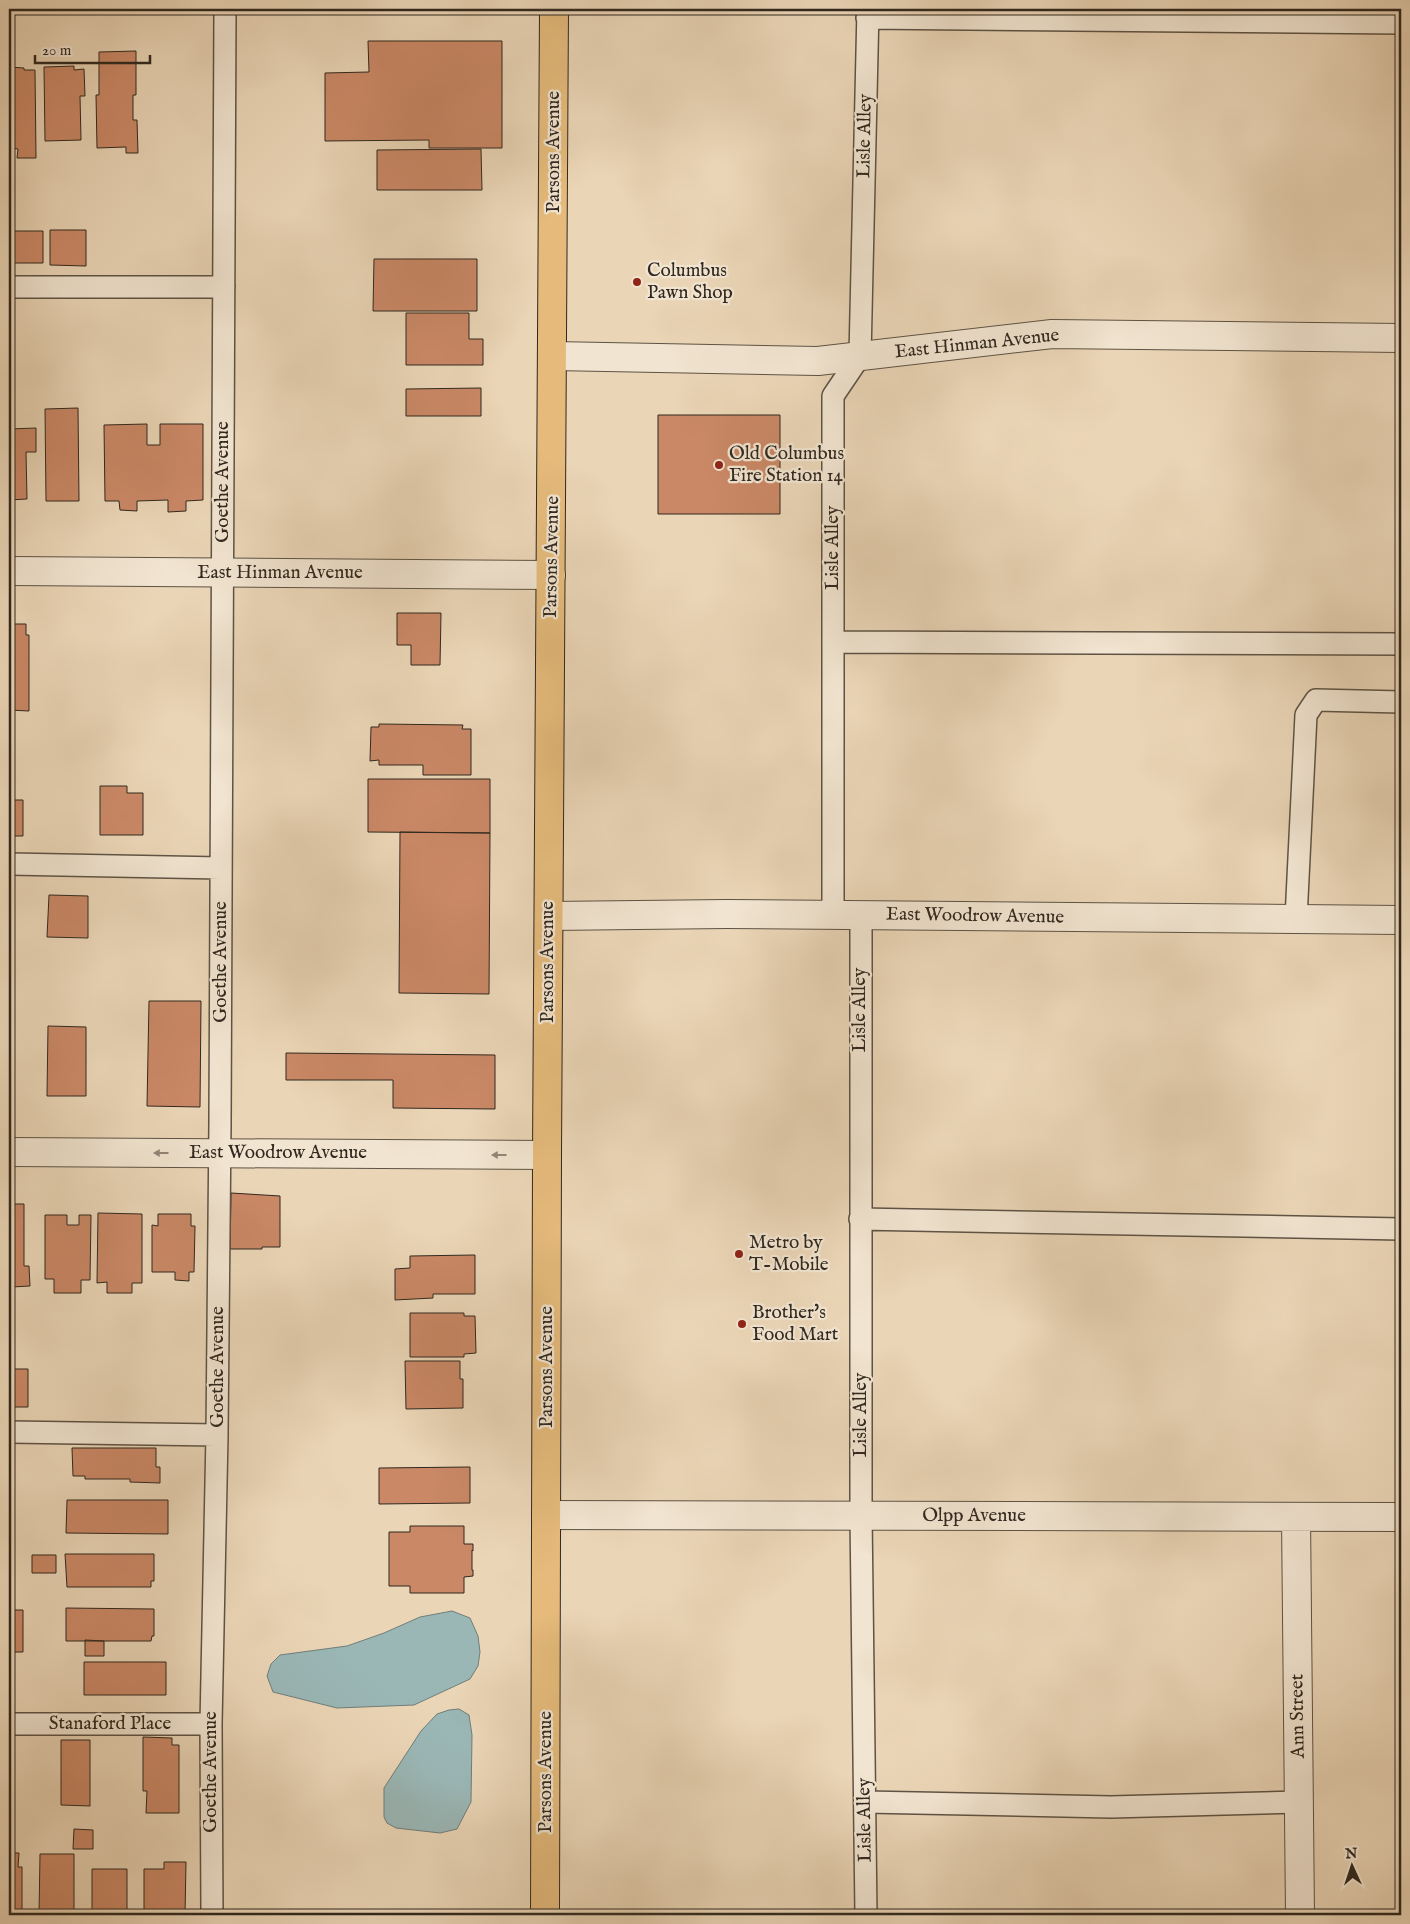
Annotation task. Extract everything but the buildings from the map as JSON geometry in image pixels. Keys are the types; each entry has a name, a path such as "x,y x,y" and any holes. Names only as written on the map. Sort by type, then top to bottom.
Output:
{"main road":[{"name":"Parsons Avenue","path":"545,1915 548,916 554,356 554,9"}],"street":[{"name":"East Hinman Avenue","path":"554,356 818,361 1052,334 1401,338"},
{"name":"East Hinman Avenue","path":"9,571 551,575"},
{"name":"East Woodrow Avenue","path":"548,916 860,915 1401,920"},
{"name":"East Woodrow Avenue","path":"9,1152 547,1155"},
{"name":"Olpp Avenue","path":"546,1515 1401,1517"},
{"name":"Ann Street","path":"1296,1517 1300,1915"}],"lane":[{"name":"Goethe Avenue","path":"212,1915 211,1724 220,1153 225,9"},
{"path":"868,13 1401,23"},
{"name":"Lisle Alley","path":"833,915 833,396 860,356 868,13"},
{"path":"9,287 224,287"},
{"path":"832,642 1401,644"},
{"path":"1296,919 1306,715 1316,700 1401,702"},
{"path":"9,864 221,868"},
{"name":"Lisle Alley","path":"860,915 861,1515 866,1915"},
{"path":"860,1219 1401,1229"},
{"path":"9,1432 217,1435"},
{"name":"Stanaford Place","path":"9,1724 211,1724"},
{"path":"865,1802 1111,1808 1299,1802"}],"water":[{"path":"452,1611 470,1618 478,1636 480,1652 478,1666 470,1679 414,1705 337,1708 273,1692 267,1676 271,1664 280,1655 347,1646 384,1633 420,1617"},
{"path":"459,1709 469,1715 472,1735 471,1802 457,1829 440,1833 396,1828 387,1823 384,1817 384,1788 421,1731 437,1714"}],"place":[{"name":"Columbus Pawn Shop","path":"637,282"},
{"name":"Old Columbus Fire Station 14","path":"719,465"},
{"name":"Metro by T-Mobile","path":"739,1254"},
{"name":"Brother's Food Mart","path":"742,1324"}]}
